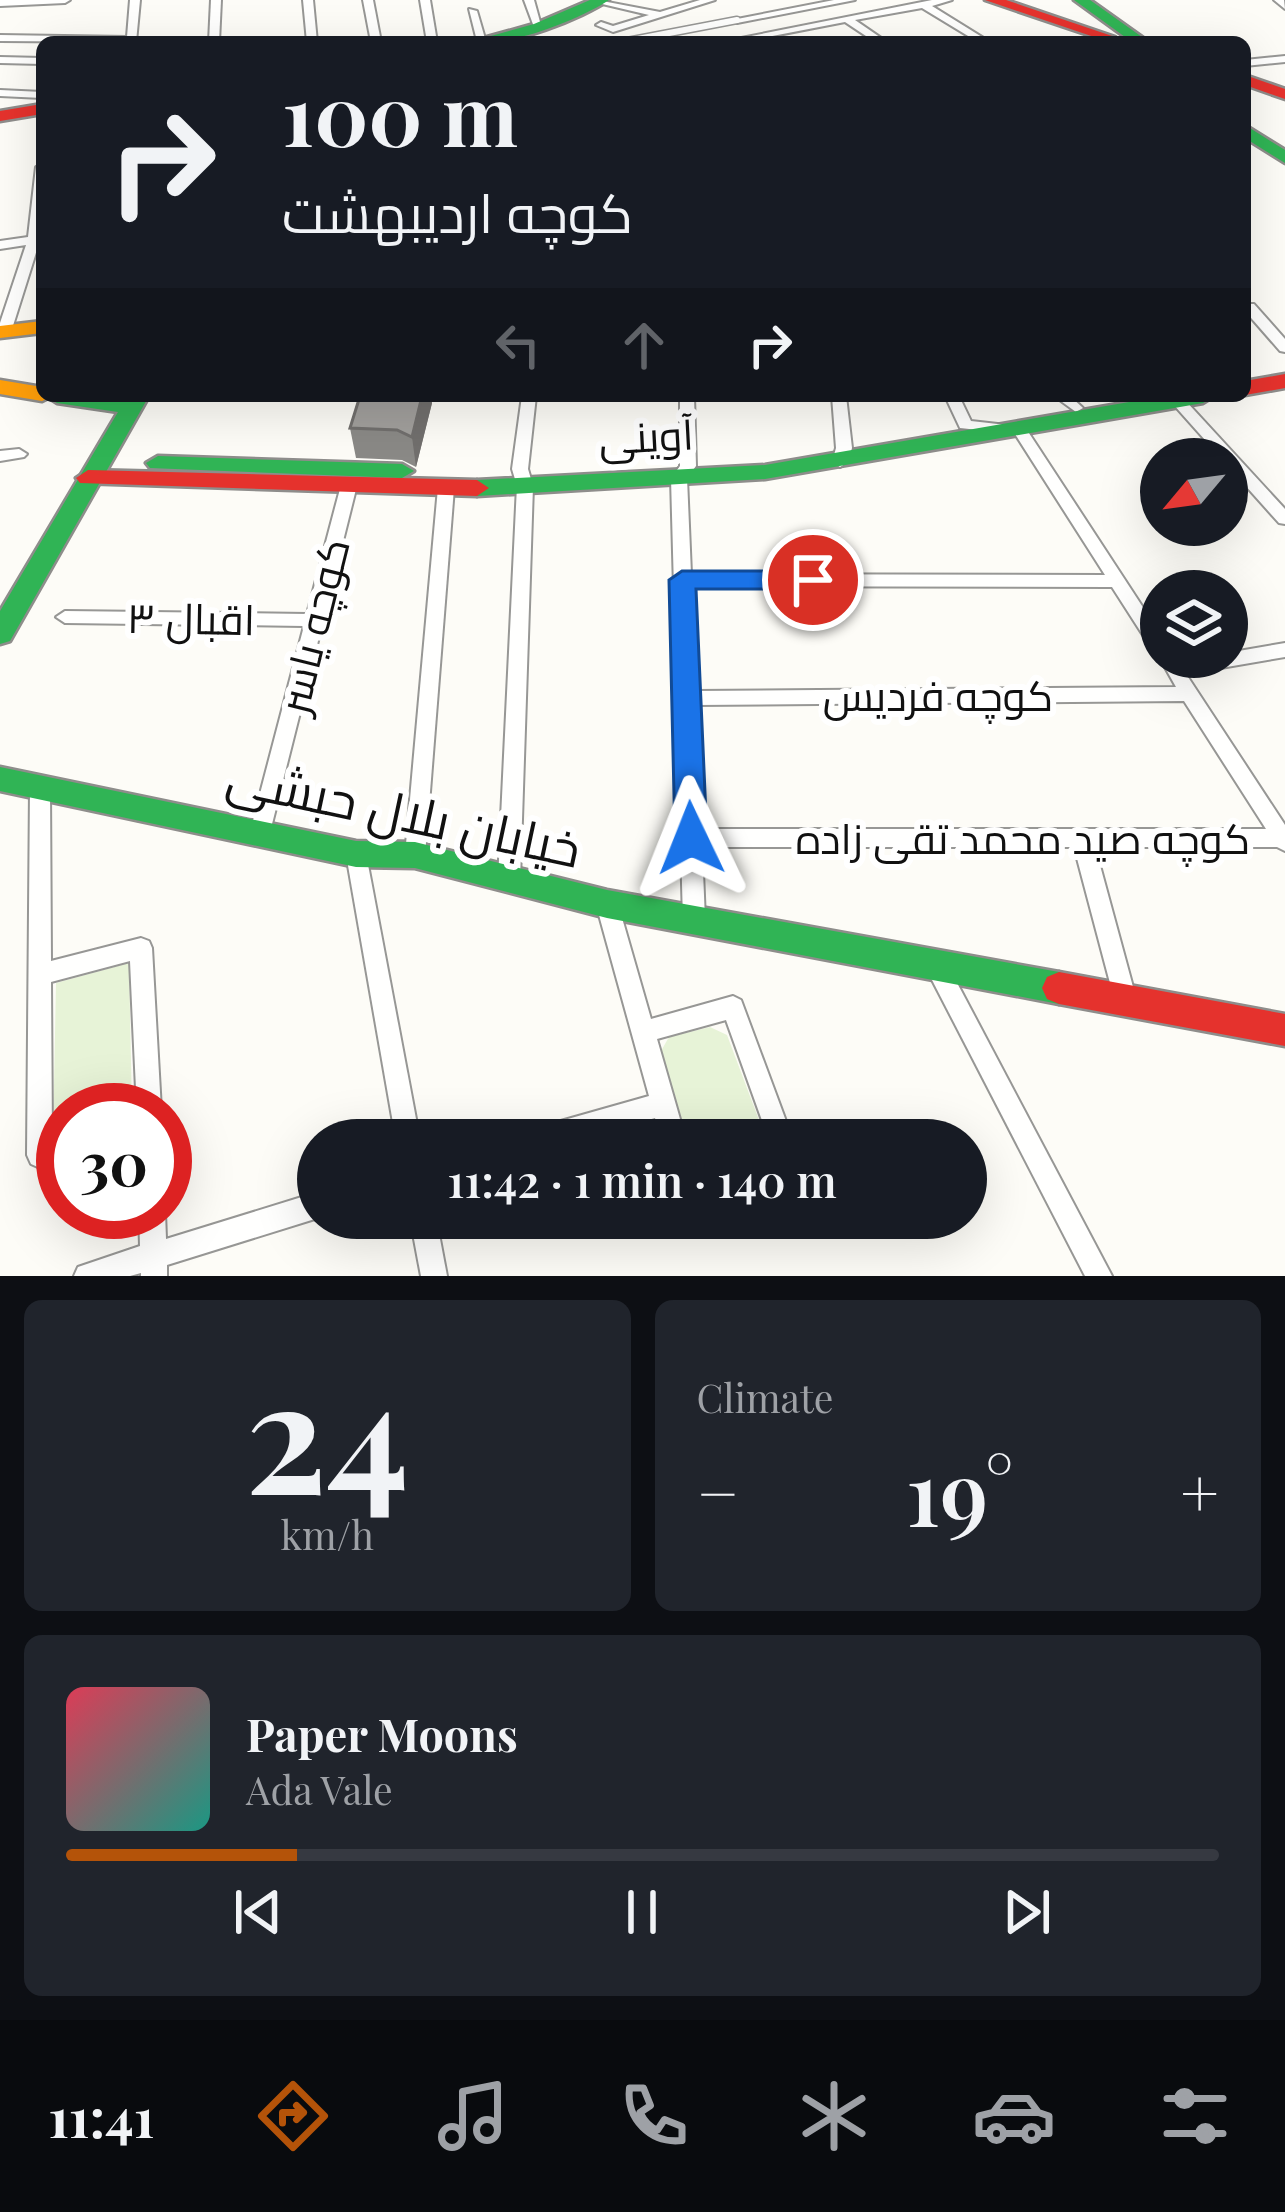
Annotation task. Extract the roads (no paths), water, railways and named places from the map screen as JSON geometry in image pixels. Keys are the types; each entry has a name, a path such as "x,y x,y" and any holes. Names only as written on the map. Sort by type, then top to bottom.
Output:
{"street":[{"path":"0,3 63,0"},
{"path":"131,36 135,0"},
{"path":"214,36 216,0"},
{"path":"308,0 312,36"},
{"path":"368,0 375,36"},
{"path":"424,0 431,36"},
{"path":"601,9 613,29 709,0 763,35"},
{"path":"737,20 850,0"},
{"path":"758,36 947,0"},
{"path":"992,0 1114,25"},
{"path":"1058,0 1114,25"},
{"path":"1081,0 1114,25"},
{"path":"924,5 975,36"},
{"path":"472,11 500,35 601,9 667,16"},
{"path":"846,19 873,36"},
{"path":"0,38 36,39"},
{"path":"1251,62 1285,59"},
{"path":"0,60 36,61"},
{"path":"1251,82 1285,94"},
{"path":"0,93 36,95"},
{"path":"0,116 36,110"},
{"path":"1251,118 1283,150"},
{"path":"1251,133 1283,150"},
{"path":"1251,158 1283,150"},
{"path":"0,245 36,239"},
{"path":"36,244 2,332 36,328"},
{"path":"1251,309 1285,348"},
{"path":"1251,374 1285,368"},
{"path":"1251,387 1285,381"},
{"path":"0,387 36,393"},
{"path":"3,622 135,402"},
{"path":"509,880 528,402"},
{"path":"687,402 682,580 694,920"},
{"path":"839,402 842,455"},
{"path":"955,402 965,425 1020,430 1140,616"},
{"name":"آوینی","path":"842,455 1068,402"},
{"name":"آوینی","path":"93,470 413,471 522,477 683,472 1020,430 1162,402"},
{"path":"1185,402 1285,519"},
{"path":"0,456 20,454"},
{"name":"آوینی","path":"93,470 348,489 446,488 522,477"},
{"path":"415,855 446,488"},
{"name":"کوچه یاسر","path":"260,832 348,489"},
{"path":"682,580 1118,581"},
{"name":"اقبال ۳","path":"65,617 317,620"},
{"path":"1248,654 1285,650"},
{"path":"1180,678 1284,840"},
{"name":"کوچه فردیس","path":"686,698 1190,694"},
{"name":"خیابان بلال حبشی","path":"0,779 356,854 415,855 607,904 938,969 1125,998 1285,1030"},
{"path":"40,788 48,1083"},
{"name":"کوچه صید محمد تقی زاده","path":"691,838 1284,840"},
{"path":"1083,842 1125,998"},
{"path":"356,854 404,1119"},
{"path":"607,904 668,1119"},
{"path":"42,974 141,948 147,1083"},
{"path":"938,969 1099,1276"},
{"path":"643,1032 733,1007 773,1119"},
{"path":"610,1119 663,1104"},
{"path":"88,1276 154,1266 297,1213"},
{"path":"427,1239 434,1276"}],"lane":[{"path":"653,36 737,20"}]}
